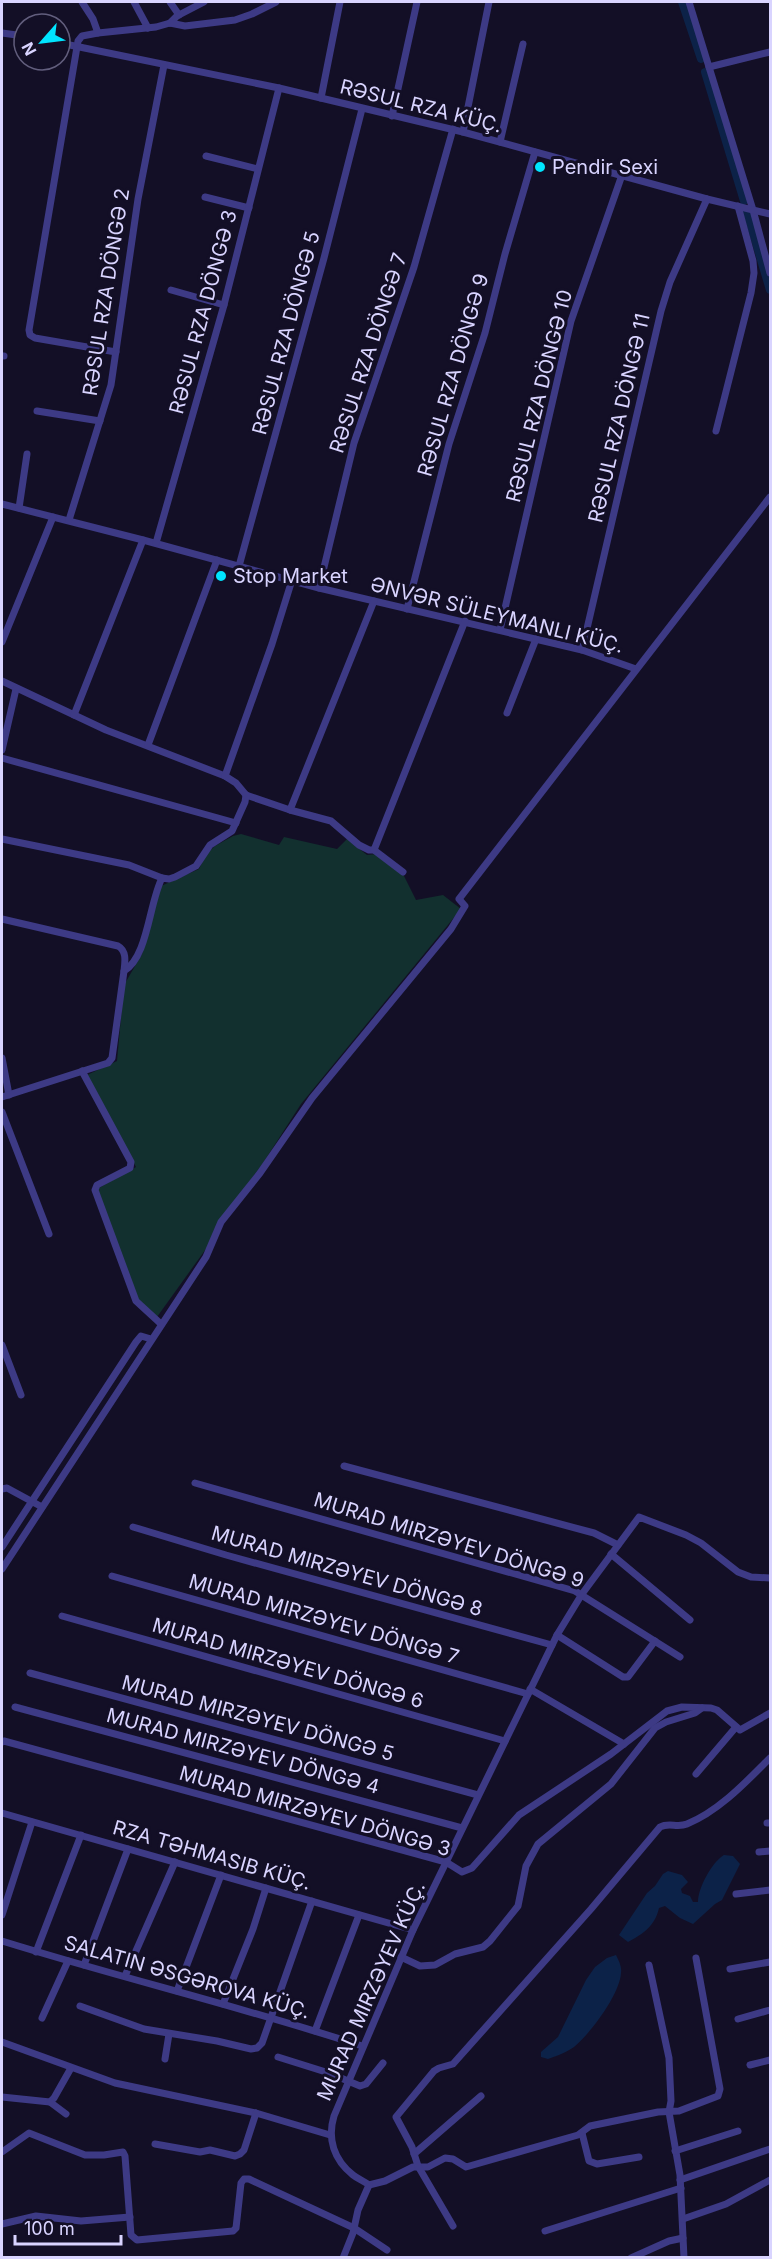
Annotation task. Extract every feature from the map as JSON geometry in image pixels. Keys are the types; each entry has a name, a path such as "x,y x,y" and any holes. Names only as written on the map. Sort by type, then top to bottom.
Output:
{"street":[{"path":"82,2 93,19 98,33"},
{"path":"134,2 148,28"},
{"path":"170,2 179,15"},
{"path":"170,23 179,15 204,2"},
{"path":"116,352 36,338 30,335 29,330 76,47 82,36 170,23 185,26 235,20 276,2"},
{"path":"321,98 340,2"},
{"path":"392,116 417,2"},
{"path":"463,132 489,2"},
{"path":"688,2 771,273"},
{"path":"501,142 523,44"},
{"name":"RƏSUL RZA KÜÇ.","path":"72,46 279,88 453,129 707,199 771,214"},
{"path":"709,67 771,52"},
{"name":"RƏSUL RZA DÖNGƏ 2","path":"69,520 111,385 134,219 164,65"},
{"name":"RƏSUL RZA DÖNGƏ 3","path":"156,543 225,305 279,88"},
{"name":"RƏSUL RZA DÖNGƏ 5","path":"239,566 324,258 362,109"},
{"name":"RƏSUL RZA DÖNGƏ 7","path":"319,588 354,443 414,267 453,129"},
{"name":"RƏSUL RZA DÖNGƏ 9","path":"407,609 448,444 485,333 535,152"},
{"path":"206,156 258,169"},
{"name":"RƏSUL RZA DÖNGƏ 10","path":"500,630 571,321 622,175"},
{"path":"205,197 249,208"},
{"name":"RƏSUL RZA DÖNGƏ 11","path":"582,650 661,311 670,282 707,199"},
{"path":"716,431 754,273 753,261 738,206"},
{"path":"171,290 225,305"},
{"path":"38,411 100,421"},
{"path":"19,508 27,454"},
{"path":"2,1569 206,1257 221,1222 260,1173 312,1098 451,929 465,906 459,899 771,497"},
{"path":"2,504 319,588 582,650 636,669"},
{"path":"2,642 53,517"},
{"path":"74,715 143,540"},
{"path":"148,745 217,560"},
{"path":"225,776 292,580"},
{"path":"290,810 374,601"},
{"path":"374,850 465,621"},
{"path":"507,713 536,639"},
{"path":"2,681 74,715 225,776 236,783 246,795 331,821 359,846 374,850 403,872"},
{"path":"2,750 16,689"},
{"path":"2,758 236,823"},
{"path":"2,839 129,865 169,879 196,866 210,845 228,835 236,823 246,795"},
{"path":"124,971 134,963 139,952 156,891 162,878"},
{"path":"2,919 118,946 125,957 112,1058 108,1063 5,1096 2,1058"},
{"path":"82,1071 131,1162 130,1168 97,1185 95,1190 136,1301 161,1324"},
{"path":"2,1112 49,1234"},
{"path":"2,1546 136,1342 141,1336 152,1339"},
{"path":"2,1345 21,1395"},
{"path":"75,1433 88,1440"},
{"path":"344,1466 594,1533 618,1545"},
{"name":"MURAD MIRZƏYEV DÖNGƏ 9","path":"195,1483 582,1594 680,1657"},
{"path":"2,1489 7,1488 42,1507"},
{"name":"MURAD MIRZƏYEV KÜÇ.","path":"330,2135 334,2116 362,2046 413,1930 557,1635 582,1594 639,1517 701,1543 738,1572 751,1577 771,1578"},
{"name":"MURAD MIRZƏYEV DÖNGƏ 8","path":"133,1527 552,1645"},
{"path":"611,1554 690,1620"},
{"name":"MURAD MIRZƏYEV DÖNGƏ 7","path":"112,1576 529,1691 624,1744"},
{"name":"MURAD MIRZƏYEV DÖNGƏ 6","path":"62,1616 505,1741"},
{"path":"557,1635 623,1677 628,1677 655,1641"},
{"name":"MURAD MIRZƏYEV DÖNGƏ 5","path":"30,1673 478,1795"},
{"name":"MURAD MIRZƏYEV DÖNGƏ 4","path":"15,1707 462,1828"},
{"name":"MURAD MIRZƏYEV DÖNGƏ 3","path":"2,1742 446,1862 462,1872 472,1868 519,1815 624,1744 667,1711 682,1707 717,1710 736,1727"},
{"path":"401,1957 420,1966 435,1965 455,1954 483,1947 518,1906 526,1866 538,1844 611,1784 655,1728 695,1713 702,1708"},
{"path":"696,1774 736,1727 740,1730 744,1729 771,1713"},
{"path":"453,2226 418,2166 396,2116 434,2071 439,2067 453,2064 591,1910 660,1827 668,1824 684,1826 703,1816 771,1758"},
{"name":"RZA TƏHMASIB KÜÇ.","path":"2,1813 413,1930"},
{"path":"2,1915 32,1821"},
{"path":"36,1952 81,1835"},
{"path":"84,1965 128,1849"},
{"path":"759,1852 771,1851"},
{"path":"125,1976 176,1862"},
{"path":"177,1991 221,1875"},
{"path":"223,2004 253,1929 266,1888"},
{"path":"736,1894 771,1890"},
{"path":"80,2006 130,2025 251,2049 257,2048 262,2043 312,1901"},
{"path":"315,2031 359,1915"},
{"path":"2,1941 362,2046"},
{"path":"2,2042 115,2083 256,2113 330,2135 336,2155 343,2166 369,2185 379,2183 413,2166 428,2167 444,2157 466,2167 582,2133 590,2126 658,2112 687,2109 720,2094 696,1958"},
{"path":"42,2018 68,1962"},
{"path":"730,1969 771,1962"},
{"path":"649,1965 669,2058 671,2101 669,2112 681,2188 684,2258"},
{"path":"738,2019 771,2010"},
{"path":"165,2059 169,2034"},
{"path":"278,2057 349,2080 360,2086 366,2084 383,2064"},
{"path":"750,2065 771,2060"},
{"path":"2,2097 50,2102 71,2068"},
{"path":"414,2154 430,2143 481,2096"},
{"path":"50,2102 66,2114"},
{"path":"155,2144 200,2152 210,2150 235,2156 244,2150 256,2113"},
{"path":"675,2151 738,2131"},
{"path":"2,2152 29,2133 86,2155 104,2156 123,2152 131,2235 137,2240 229,2233 236,2228 241,2183 244,2179 249,2179 354,2228 387,2250"},
{"path":"582,2133 589,2161 592,2163 639,2157"},
{"path":"680,2180 771,2149"},
{"path":"683,2219 726,2204 771,2180"},
{"path":"343,2258 358,2210 369,2185"},
{"path":"545,2231 681,2188"},
{"path":"2,2224 36,2217 81,2221 130,2217"},
{"path":"631,2258 669,2241 683,2238"}],"green space":[{"path":"241,834 279,845 284,837 337,849 347,839 367,855 376,854 404,876 416,900 443,895 461,909 301,1104 263,1163 214,1230 208,1246 157,1317 138,1301 97,1189 136,1167 87,1075 117,1061 124,985 142,954 161,886 199,869 206,854 215,846"}],"water":[{"path":"724,1855 733,1856 740,1864 722,1900 693,1924 680,1918 665,1906 659,1908 651,1925 639,1936 628,1942 619,1935 647,1893 663,1874 668,1871 682,1875 688,1882 681,1889 682,1893 690,1896 693,1902 698,1902 706,1876 719,1858"},
{"path":"616,1955 621,1969 619,1982 610,2002 596,2023 571,2049 548,2059 541,2057 541,2052 558,2037 586,1980 595,1967 607,1958"}],"waterway":[{"path":"682,2 701,59"},
{"path":"705,72 744,201"},
{"path":"747,213 770,290"}],"place":[{"name":"Pendir Sexi","path":"540,167"},
{"name":"Stop Market","path":"221,576"}]}
